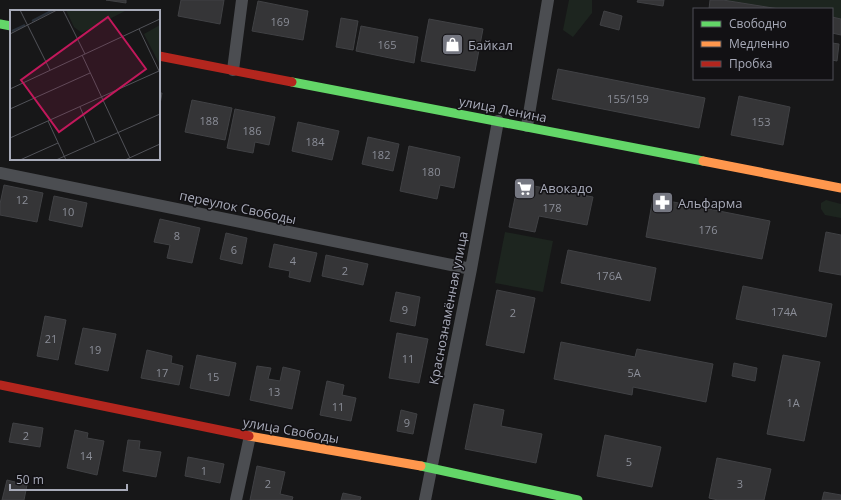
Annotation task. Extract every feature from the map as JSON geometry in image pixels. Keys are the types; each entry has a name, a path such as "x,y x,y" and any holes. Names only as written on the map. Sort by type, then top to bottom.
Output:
{"street":[{"path":"232,70 242,0"},
{"path":"527,126 548,0"},
{"path":"0,24 10,26"},
{"name":"улица Ленина","path":"160,56 527,126 841,188"},
{"name":"Краснознамённая улица","path":"425,500 430,468 471,269 498,121"},
{"name":"переулок Свободы","path":"0,173 471,269"},
{"name":"улица Свободы","path":"0,385 250,436 430,468 578,500"},
{"path":"236,500 250,436"}],"shaded area":[{"path":"569,0 592,0 592,13 573,37 563,30"},
{"path":"723,0 841,0 841,19 833,17 833,8 773,8"},
{"path":"826,200 841,204 841,218 825,215 821,209 821,203"},
{"path":"505,232 553,241 543,292 495,283"}],"building":[{"path":"106,0 126,0 126,3"},
{"path":"181,0 224,0 220,24 178,16"},
{"path":"638,0 664,0 663,6 637,2"},
{"path":"710,0 723,0 773,8 709,8"},
{"path":"258,1 308,11 303,40 252,31"},
{"path":"604,11 622,16 619,30 600,25"},
{"path":"833,17 841,19 841,35 833,33"},
{"path":"341,18 358,21 353,50 336,47"},
{"name":"Байкал","path":"429,19 483,29 475,71 421,61"},
{"path":"361,26 418,37 414,63 356,51"},
{"path":"833,43 839,44 837,61 833,60"},
{"path":"558,69 705,98 699,128 552,99"},
{"path":"160,93 162,93 160,104"},
{"path":"739,96 790,107 783,145 731,135"},
{"path":"192,100 232,108 225,140 185,132"},
{"path":"235,109 275,117 269,145 255,142 253,153 227,148"},
{"path":"298,122 339,131 332,160 292,151"},
{"path":"368,137 399,144 393,171 362,164"},
{"path":"409,146 460,157 454,188 440,185 437,199 400,191"},
{"path":"518,183 593,197 587,225 539,216 535,232 509,227"},
{"path":"4,185 43,193 37,222 0,215 0,204"},
{"path":"54,196 87,203 82,227 49,220"},
{"path":"653,198 770,221 762,259 646,237"},
{"path":"160,219 200,228 192,263 167,258 170,245 154,242"},
{"path":"826,232 841,235 841,275 819,271"},
{"path":"226,233 247,238 242,264 220,259"},
{"path":"274,244 317,253 310,282 289,277 290,271 269,267"},
{"path":"568,250 656,268 650,301 561,283"},
{"path":"326,255 368,264 363,285 322,276"},
{"path":"743,286 832,304 826,337 736,319"},
{"path":"497,290 535,298 524,353 486,345"},
{"path":"396,292 420,297 415,326 390,321"},
{"path":"45,316 66,320 58,360 37,356"},
{"path":"83,328 116,334 108,371 75,364"},
{"path":"397,333 428,339 419,383 389,378"},
{"path":"561,342 635,357 637,349 713,364 706,402 633,387 632,395 554,379"},
{"path":"147,350 172,356 171,363 183,366 179,385 141,378"},
{"path":"197,355 236,363 229,396 190,388"},
{"path":"783,355 820,362 804,441 767,434"},
{"path":"734,363 757,368 755,381 732,376"},
{"path":"257,366 271,368 268,379 280,381 283,367 300,371 292,409 250,400"},
{"path":"327,381 344,385 342,395 356,398 351,421 320,415"},
{"path":"474,404 504,410 501,426 542,434 536,463 465,449"},
{"path":"401,410 417,414 413,434 397,431"},
{"path":"13,423 43,428 40,447 9,442"},
{"path":"75,430 88,433 87,438 104,441 97,475 67,468"},
{"path":"605,435 661,447 652,487 597,476"},
{"path":"128,440 140,441 139,449 161,452 156,477 123,471"},
{"path":"188,457 224,464 220,483 185,476"},
{"path":"717,458 771,469 764,500 718,500 709,498"},
{"path":"257,466 285,472 280,494 293,497 292,500 250,500"},
{"path":"7,480 27,485 24,500 2,500"},
{"path":"824,492 841,495 841,500 822,500"},
{"path":"343,493 361,497 360,500 341,500"}],"traffic: fast":[{"path":"0,24 10,26"},
{"path":"292,82 703,161"},
{"path":"421,466 578,500"}],"traffic: slow":[{"path":"703,161 841,188"},
{"path":"249,436 421,466"}],"traffic: jam":[{"path":"160,56 292,82"},
{"path":"0,385 249,436"}],"place":[{"name":"Байкал","path":"452,45"},
{"name":"Авокадо","path":"525,188"},
{"name":"Альфарма","path":"662,203"}]}
